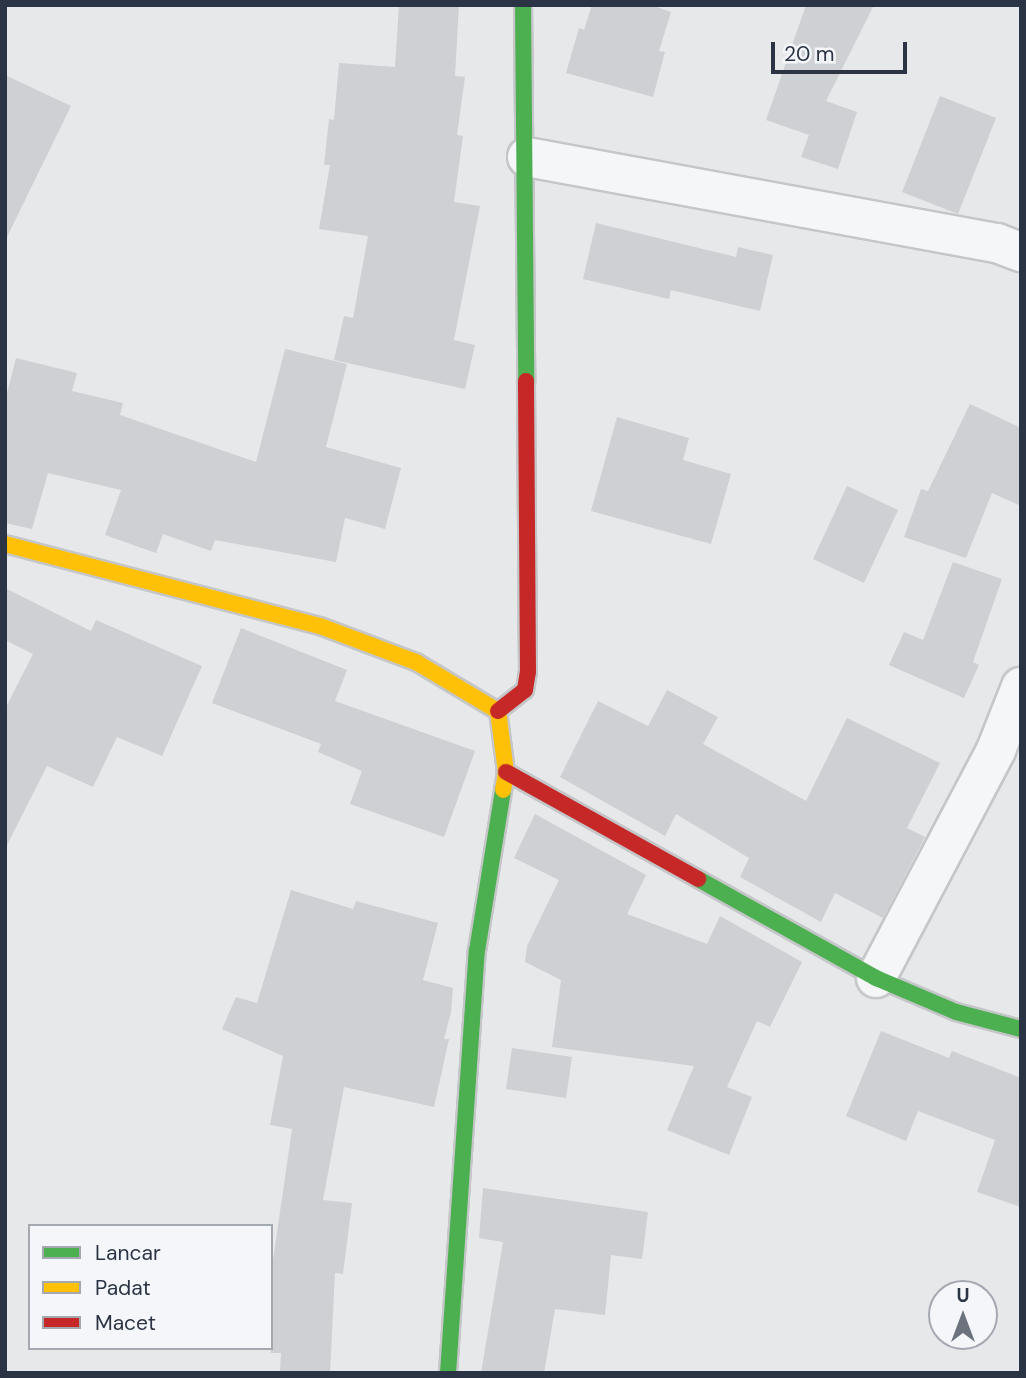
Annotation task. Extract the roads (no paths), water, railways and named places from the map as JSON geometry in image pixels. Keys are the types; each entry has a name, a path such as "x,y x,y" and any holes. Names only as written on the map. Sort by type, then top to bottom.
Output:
{"street":[{"path":"498,711 525,690 528,672 524,385 527,157 523,5"},
{"path":"527,157 997,243 1021,252"},
{"path":"5,544 320,626 416,662 498,711"},
{"path":"876,978 996,750 1021,687"},
{"path":"448,1373 477,951 506,772 498,711"},
{"path":"506,772 876,978 956,1012 1021,1029"}]}
